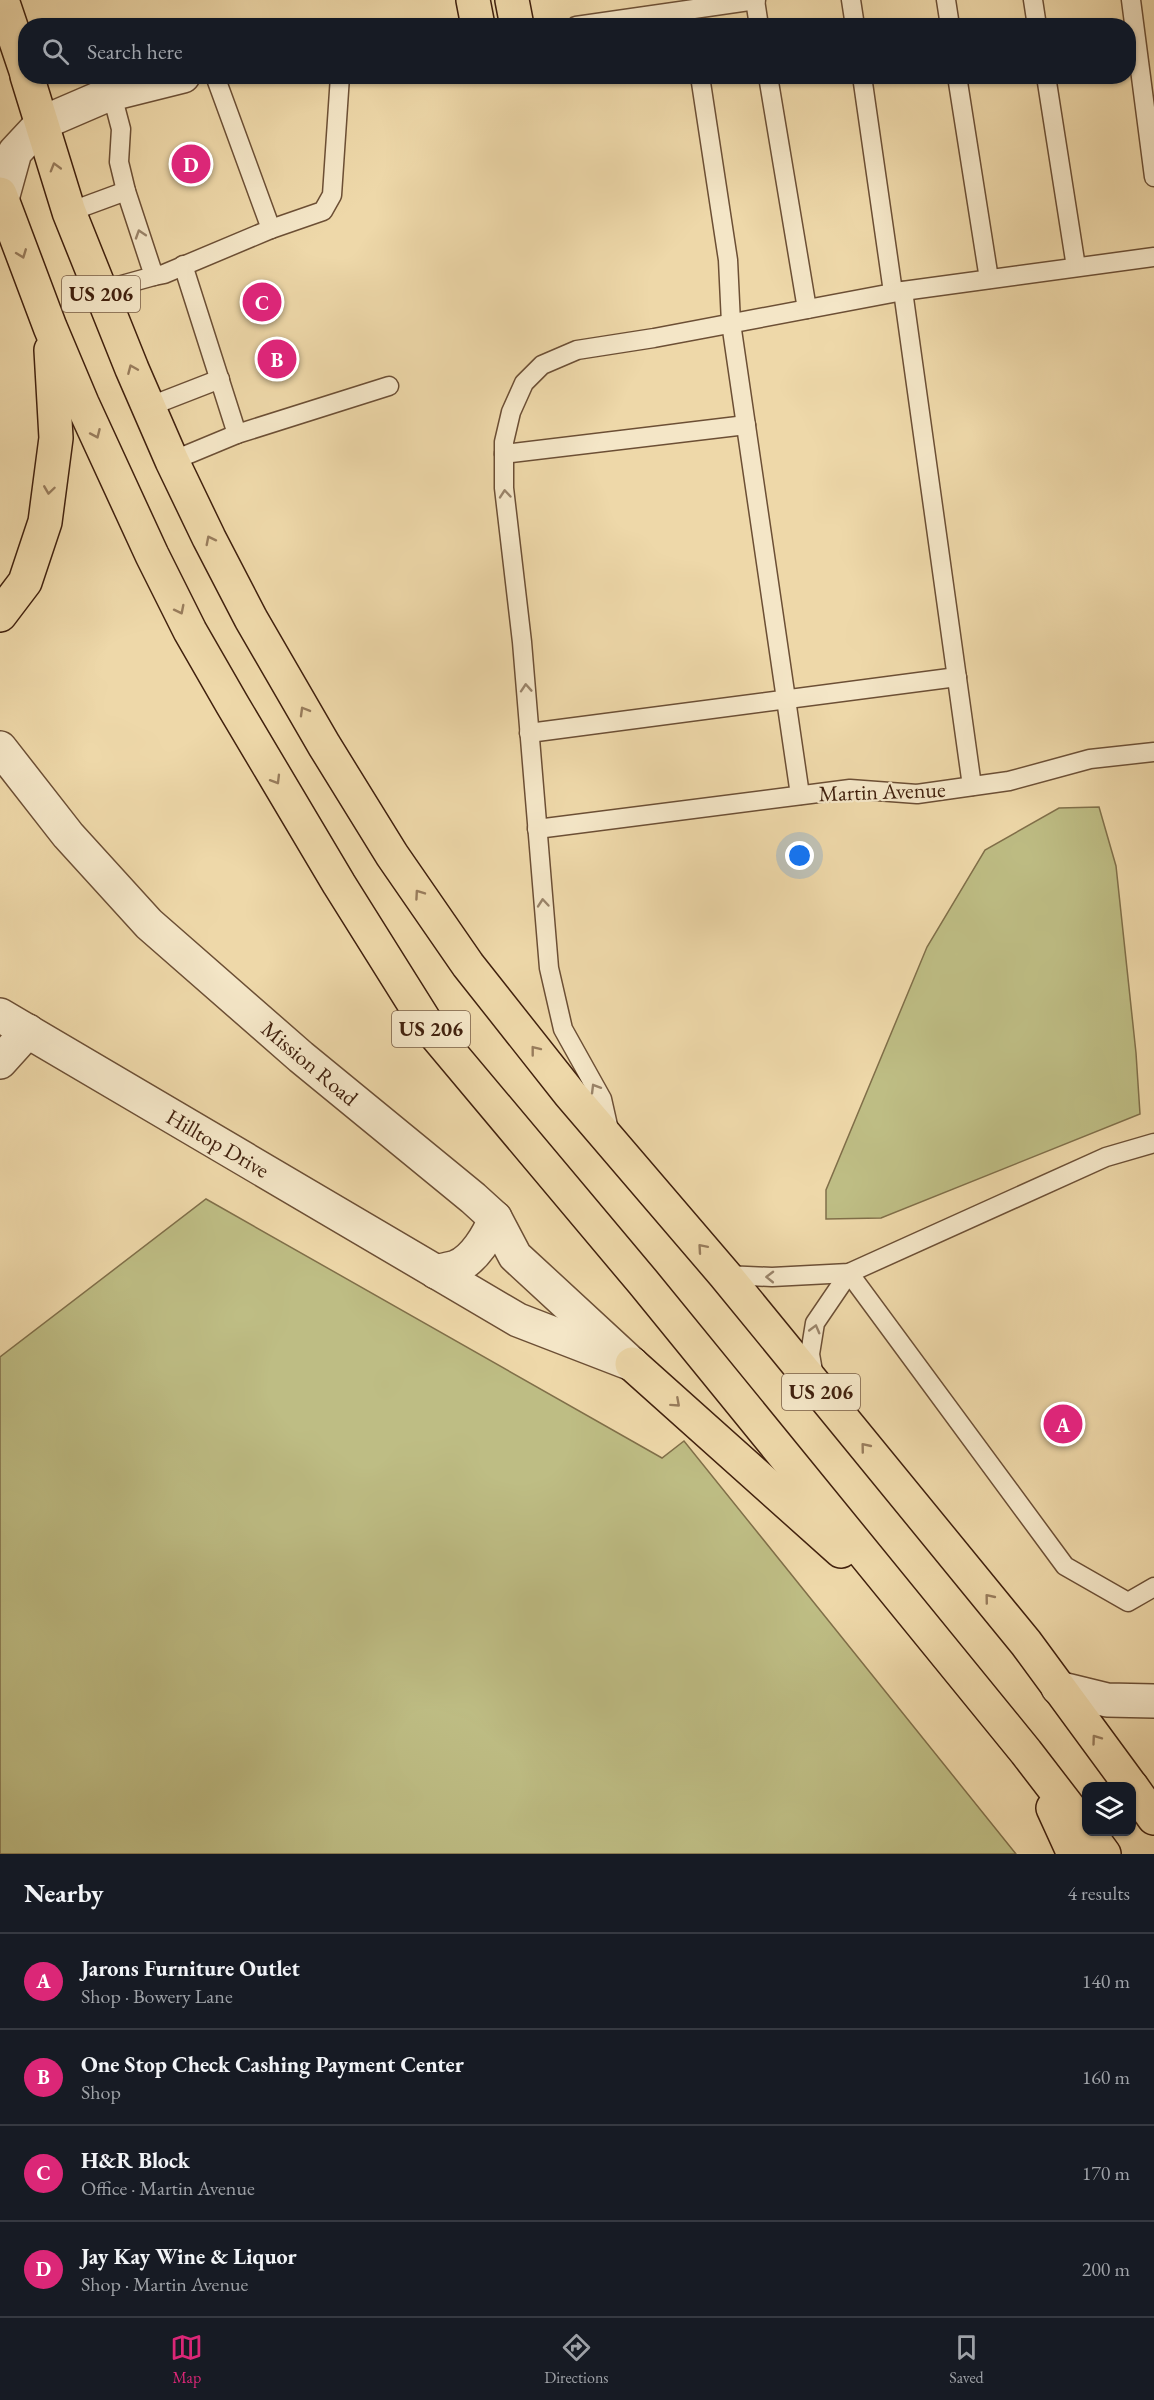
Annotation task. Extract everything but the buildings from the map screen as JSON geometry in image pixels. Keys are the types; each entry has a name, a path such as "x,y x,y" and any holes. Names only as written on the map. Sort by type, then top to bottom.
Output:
{"highway":[{"path":"2,0 18,47"},
{"path":"473,0 476,18"},
{"path":"512,0 515,18"},
{"name":"US 206","path":"30,84 69,212 100,291 148,407 208,538 251,619 324,745 392,855 468,965 570,1094 725,1275 1026,1643 1127,1782"},
{"name":"US 206","path":"1,196 50,327 116,479 190,631 333,874 428,1026 643,1282 1026,1752 1082,1825"},
{"path":"0,615 25,582 45,522 56,438 50,327"},
{"path":"632,1364 915,1618"},
{"path":"1026,1752 1074,1854"},
{"name":"US 206","path":"1136,1794 1154,1818"},
{"name":"US 206","path":"1091,1836 1104,1854"}],"street":[{"path":"1,196 15,152 42,123 107,95 151,84"},
{"name":"Mission Road","path":"0,748 68,835 149,924 301,1057 495,1218 515,1256 632,1364"},
{"name":"Hilltop Drive","path":"0,1015 518,1320 632,1364"},
{"path":"0,1062 28,1031"},
{"path":"436,1272 458,1267 490,1232 495,1218"},
{"path":"1058,1688 1107,1700 1154,1701"}],"lane":[{"path":"641,18 697,11 755,0 758,18"},
{"path":"851,0 854,18"},
{"path":"946,0 949,18"},
{"path":"1033,0 1036,18"},
{"path":"1131,0 1133,18"},
{"path":"1136,38 1154,177"},
{"path":"218,84 271,229"},
{"path":"100,291 154,276 271,229 323,211 332,195 339,84"},
{"path":"701,84 728,260 731,323 800,795"},
{"path":"769,84 807,309"},
{"path":"863,84 898,292 972,786"},
{"path":"958,84 988,279"},
{"path":"1047,84 1076,267"},
{"path":"107,95 116,110 121,129 119,162 126,191 154,276"},
{"path":"69,212 126,191"},
{"path":"612,1144 602,1099 563,1029 549,968 522,642 504,488 504,442 511,412 524,383 542,365 577,350 898,292 1154,257"},
{"path":"183,265 237,434"},
{"path":"148,407 220,379"},
{"path":"172,461 237,434 389,386"},
{"path":"504,454 746,424"},
{"path":"529,733 957,677"},
{"name":"Martin Avenue","path":"537,829 850,789 917,794 1009,781 1090,759 1154,752"},
{"path":"725,1275 772,1277 849,1273 1106,1157 1154,1143"},
{"path":"816,1386 810,1354 815,1323 849,1273"},
{"path":"849,1273 1065,1566 1128,1602 1154,1587"}],"shaded area":[{"path":"1099,807 1116,866 1136,1053 1140,1114 881,1218 826,1219 826,1190 927,947 985,850 1059,808"},
{"path":"206,1199 662,1458 684,1441 1016,1854 0,1854 0,1357"}],"place":[{"name":"Jay Kay Wine & Liquor","path":"191,164"},
{"name":"H&R Block","path":"262,302"},
{"name":"One Stop Check Cashing Payment Center","path":"277,359"},
{"name":"Jarons Furniture Outlet","path":"1063,1424"}]}
